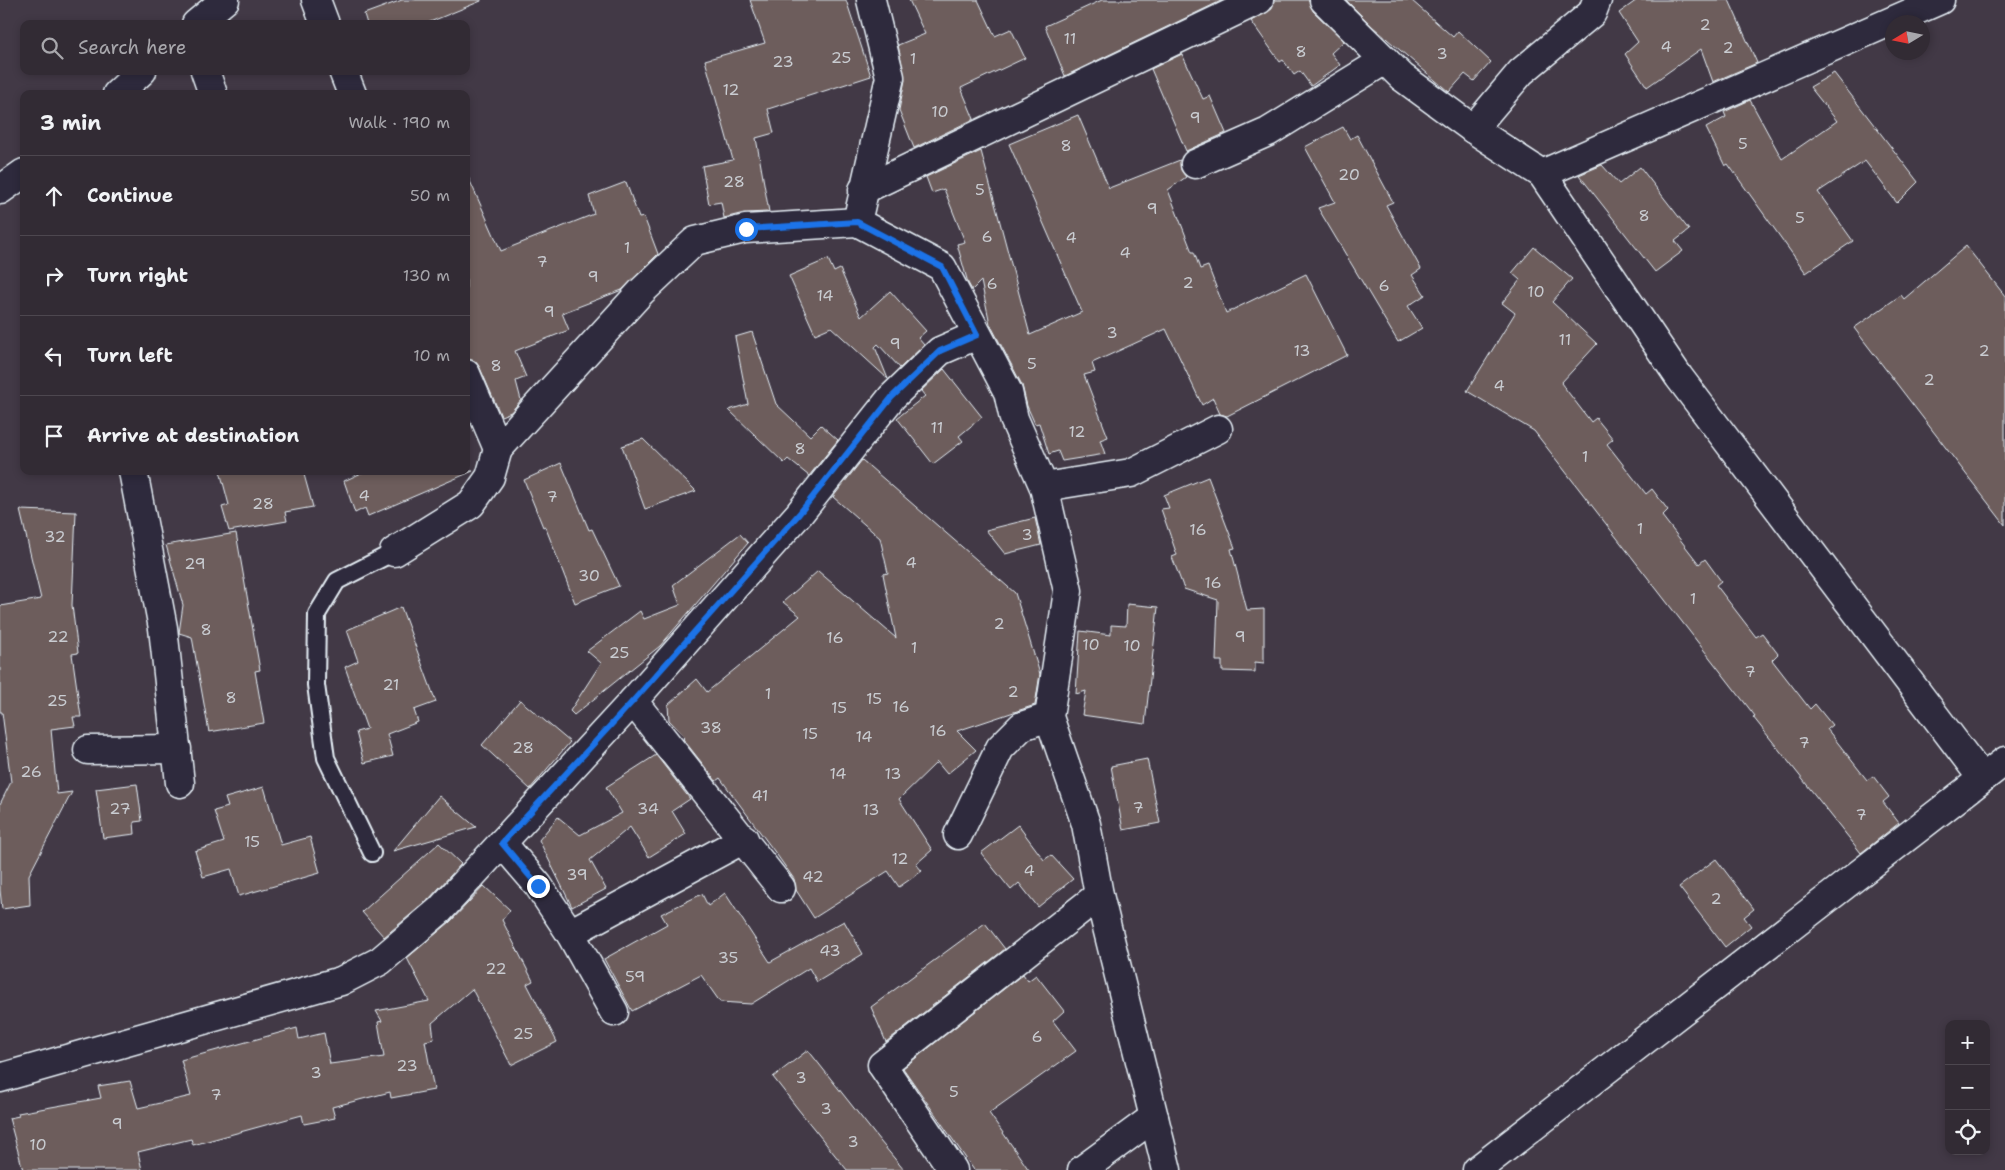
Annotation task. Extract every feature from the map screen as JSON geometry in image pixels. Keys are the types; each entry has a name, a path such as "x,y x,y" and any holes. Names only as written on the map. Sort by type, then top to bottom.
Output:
{"street":[{"path":"201,20 225,0"},
{"path":"316,0 324,20"},
{"path":"857,222 890,76 871,0"},
{"path":"863,190 1259,0"},
{"path":"1324,0 1402,77 1473,129 1542,174 1679,377 1982,778"},
{"path":"1473,129 1521,72 1592,13 1596,0"},
{"path":"1542,174 1940,0"},
{"path":"1196,164 1268,132 1385,60"},
{"path":"121,90 138,75"},
{"path":"206,75 212,90"},
{"path":"345,75 350,90"},
{"path":"0,190 20,176"},
{"path":"394,552 471,504 490,477 498,449 641,292 695,242 746,229 857,222 942,267 1008,392 1014,419 1044,487 1068,591 1049,718 1086,824 1100,895 1167,1170"},
{"path":"0,1078 340,982 380,961 440,910 633,701 799,514 892,397 940,351 977,335"},
{"path":"470,383 498,449"},
{"path":"1044,487 1131,473 1218,429"},
{"path":"134,475 164,628 180,783"},
{"path":"633,701 781,888"},
{"path":"958,835 1000,748 1022,726 1049,718"},
{"path":"88,750 177,749"},
{"path":"1476,1170 2005,761"},
{"path":"570,933 744,839"},
{"path":"502,843 538,886 570,933 614,1012"},
{"path":"953,1170 882,1065 1100,895"},
{"path":"1082,1170 1154,1116"}],"lane":[{"path":"372,853 326,758 316,685 317,614 337,581 394,552"}],"building":[{"path":"402,0 481,0 435,20 366,20 364,14"},
{"path":"750,0 846,0 871,76 768,109 774,133 756,138 769,212 744,213 724,218 721,202 709,204 702,166 733,160 705,60 765,43"},
{"path":"909,0 978,0 995,36 1011,29 1025,58 961,88 974,119 914,148 899,110 905,80 898,45 925,34"},
{"path":"1102,0 1223,0 1065,76 1045,26"},
{"path":"1274,0 1309,0 1313,11 1344,41 1331,53 1340,65 1311,86 1300,71 1294,75 1283,60 1280,62 1251,21 1272,9"},
{"path":"1346,0 1411,0 1453,37 1458,31 1491,62 1474,81 1465,74 1449,92 1373,27"},
{"path":"1637,0 1729,0 1757,63 1713,82 1701,49 1647,87 1625,54 1638,42 1619,13"},
{"path":"1182,54 1203,99 1210,96 1226,133 1186,151 1151,69"},
{"path":"1834,73 1918,182 1897,203 1865,161 1818,192 1853,241 1806,273 1728,164 1725,166 1706,128 1726,117 1724,112 1750,100 1782,159 1837,121 1810,87"},
{"path":"1078,115 1109,188 1180,160 1181,170 1186,177 1168,190 1200,269 1208,266 1226,313 1306,274 1347,355 1227,416 1220,414 1213,398 1202,405 1166,329 1092,363 1095,372 1084,375 1108,437 1100,440 1105,454 1062,461 1058,451 1049,454 1039,423 1035,424 1027,406 1022,385 990,324 981,281 972,290 968,283 957,244 965,242 944,189 932,193 926,177 981,151 1030,335 1082,312 1009,144"},
{"path":"1343,127 1350,139 1357,135 1393,202 1386,205 1421,269 1412,275 1425,295 1408,306 1422,328 1398,342 1318,208 1335,202 1305,147"},
{"path":"1602,165 1619,184 1640,167 1689,230 1675,241 1683,251 1655,272 1579,175"},
{"path":"470,181 501,251 594,214 589,196 626,182 639,218 644,217 658,254 622,290 562,313 569,330 515,351 526,377 516,381 521,400 511,412 501,416 480,368 475,361 470,360"},
{"path":"1966,246 2005,296 2005,525 1854,328 1901,295 1904,299"},
{"path":"1534,247 1572,279 1552,302 1597,344 1561,383 1591,422 1596,418 1613,439 1607,444 1646,494 1652,489 1668,510 1662,516 1699,564 1705,559 1721,581 1716,585 1756,637 1762,633 1778,654 1772,660 1810,709 1815,704 1832,725 1827,729 1867,780 1873,776 1889,797 1883,802 1899,823 1861,853 1753,717 1755,716 1534,431 1467,391 1515,313 1502,303 1520,280 1512,273"},
{"path":"828,259 834,272 840,269 861,317 890,291 926,331 918,338 924,345 900,368 878,344 875,347 888,379 831,327 815,334 789,276"},
{"path":"752,332 776,404 810,436 821,425 838,440 809,476 788,459 784,463 729,410 748,404 735,337"},
{"path":"944,369 982,417 959,436 963,441 933,464 897,418 925,396 921,391"},
{"path":"643,439 696,491 645,509 622,446"},
{"path":"862,460 1015,593 1040,674 1035,705 957,731 976,750 947,774 937,762 899,799 932,850 916,864 922,871 899,887 888,871 814,918 796,890 794,879 777,855 720,778 716,781 683,739 685,737 669,720 668,705 697,679 707,692 800,616 783,602 818,571 896,638 883,574 888,573 880,538 833,497"},
{"path":"561,463 589,530 592,529 619,586 575,603 545,526 543,527 524,480"},
{"path":"221,475 304,475 313,507 285,512 287,521 229,531 222,507 229,505"},
{"path":"357,475 464,475 368,516 365,508 355,513 344,481"},
{"path":"1208,477 1235,548 1231,549 1247,610 1264,609 1264,663 1255,662 1255,672 1222,671 1222,661 1216,661 1218,600 1184,589 1172,557 1177,555 1161,509 1169,508 1164,495"},
{"path":"20,510 76,512 72,605 78,653 72,654 81,717 73,717 75,726 51,729 57,794 72,792 29,875 30,905 2,909 0,890 0,804 11,782 2,712 0,712 0,606 41,599"},
{"path":"1035,518 1041,545 1005,554 986,530"},
{"path":"236,533 260,670 255,671 264,723 209,732 192,637 179,633 183,605 166,545"},
{"path":"740,534 748,543 660,646 574,715 570,711 601,663 587,651 640,611 644,619 680,605 673,585"},
{"path":"1127,604 1158,607 1145,724 1082,715 1086,691 1076,694 1080,631 1111,635 1111,625 1126,626"},
{"path":"401,607 436,702 414,710 418,722 387,734 393,756 364,763 356,732 367,729 345,667 358,661 347,630"},
{"path":"520,700 570,742 530,789 482,745"},
{"path":"656,755 690,799 672,811 686,834 649,857 630,827 590,860 606,889 572,907 539,840 558,817 580,835 622,813 606,787"},
{"path":"1147,759 1160,823 1123,830 1111,766"},
{"path":"137,784 142,821 134,822 135,834 103,838 96,789"},
{"path":"264,787 281,845 310,837 320,873 239,896 231,869 203,877 195,851 224,842 214,811 228,807 225,798"},
{"path":"439,796 476,827 393,851"},
{"path":"1018,825 1044,860 1051,855 1073,879 1038,907 1019,883 1011,890 981,853"},
{"path":"439,843 461,864 429,899 384,937 362,912"},
{"path":"1716,859 1754,909 1744,917 1751,926 1725,947 1679,887"},
{"path":"484,886 510,910 502,920 533,981 527,984 557,1042 511,1065 472,989 432,1023 434,1039 425,1041 434,1090 391,1098 390,1092 332,1107 335,1118 304,1124 302,1115 193,1145 191,1139 138,1152 142,1170 23,1170 9,1118 19,1116 18,1113 101,1098 98,1086 130,1081 138,1108 191,1096 181,1060 297,1028 299,1039 324,1033 330,1064 384,1057 378,1022 382,1021 376,1011 429,1001 407,958 450,922"},
{"path":"725,893 770,962 844,921 863,954 817,982 809,968 751,1004 720,1002 701,975 632,1011 604,959 667,924 661,914 702,894 708,906"},
{"path":"985,923 1005,949 886,1042 871,1007"},
{"path":"1023,974 1028,981 1036,975 1064,1011 1053,1021 1076,1051 989,1113 1029,1170 974,1170 903,1068"},
{"path":"808,1050 904,1170 847,1170 798,1109 773,1077"}],"route":[{"path":"538,886 502,843 633,701 799,514 892,397 940,351 977,335 942,267 857,222 746,229"}]}
